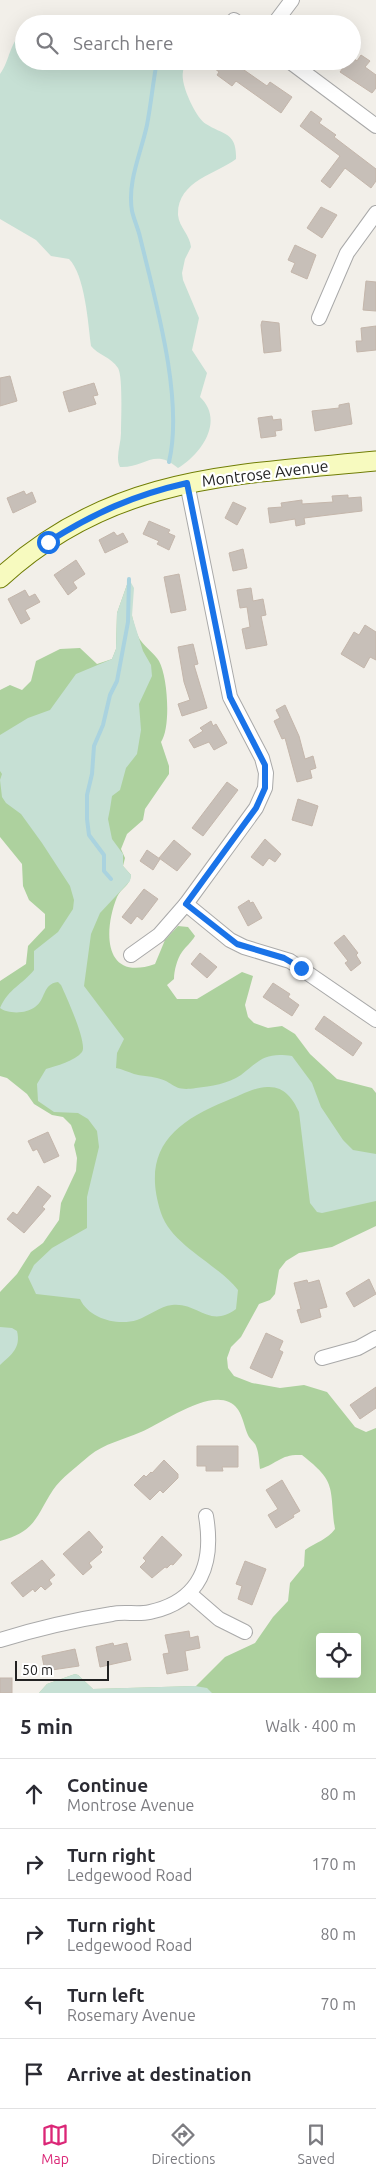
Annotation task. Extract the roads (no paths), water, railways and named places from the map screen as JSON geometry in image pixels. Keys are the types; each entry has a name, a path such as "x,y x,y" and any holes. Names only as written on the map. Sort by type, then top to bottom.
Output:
{"main road":[{"name":"Montrose Avenue","path":"0,578 48,542 96,513 131,498 187,483 228,476 376,461"}],"street":[{"path":"281,15 292,0"},
{"path":"301,70 376,126"},
{"path":"319,318 347,253 376,213"},
{"path":"131,955 159,935 186,904 256,808 263,795 266,780 262,758 230,697 187,483"},
{"path":"186,904 230,940 244,947 290,961 376,1020"},
{"path":"322,1358 358,1348 376,1338"},
{"path":"0,1640 114,1613 150,1612 164,1607 189,1593 199,1582 208,1559 210,1538 206,1516"},
{"path":"189,1593 218,1619 245,1632"}],"waterway":[{"path":"156,70 147,125 133,178 131,200 132,211 166,349 173,409 173,437 169,462"},
{"path":"111,879 104,871 104,855 89,835 87,795 92,774 94,746 103,725 110,695 117,681 128,622 129,579"}]}
